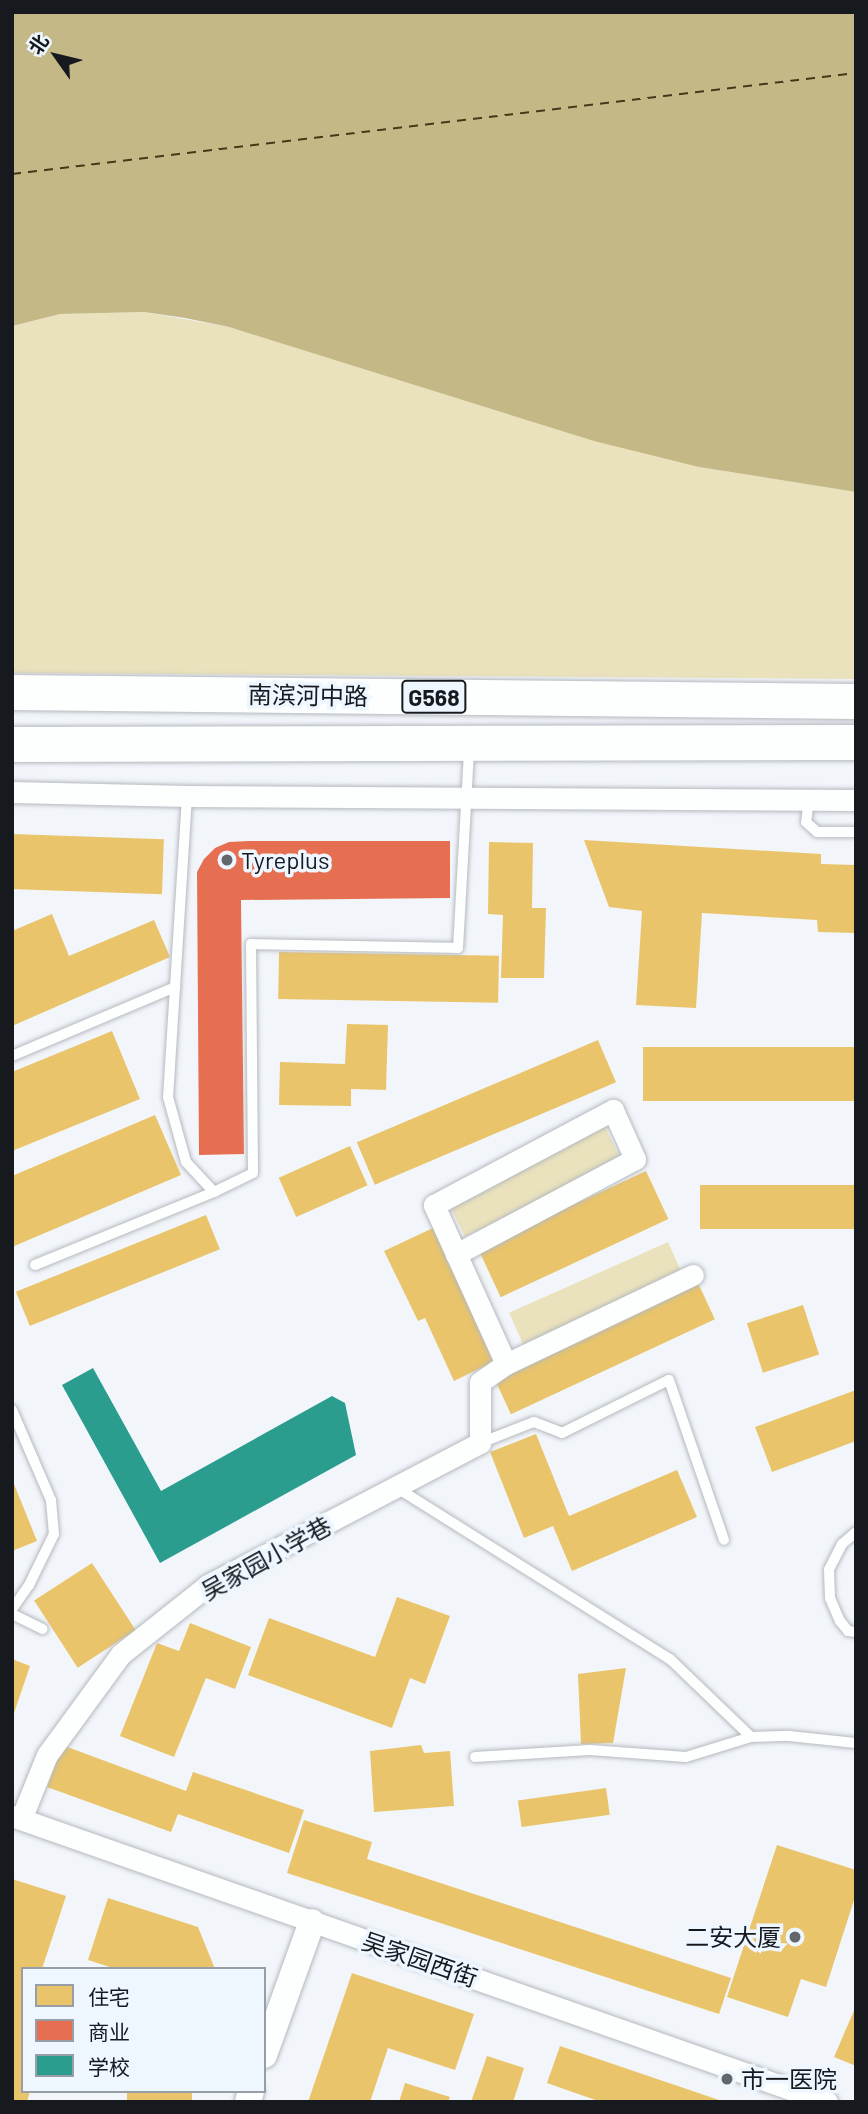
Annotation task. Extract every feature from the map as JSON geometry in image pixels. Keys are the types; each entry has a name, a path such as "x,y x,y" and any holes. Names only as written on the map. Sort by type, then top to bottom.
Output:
{"highway":[{"name":"南滨河中路","path":"12,692 856,701"},
{"name":"南滨河中路","path":"12,744 856,743"}],"street":[{"path":"12,792 187,796 856,800"},
{"path":"456,1254 635,1159 613,1110 434,1205 456,1254 506,1364"},
{"path":"480,1443 480,1382 506,1364 693,1275"},
{"name":"吴家园小学巷","path":"17,1817 47,1755 121,1654 208,1585 480,1443"},
{"name":"吴家园西街","path":"17,1817 827,2102"},
{"path":"266,2049 312,1922"}],"lane":[{"path":"35,1265 214,1192 253,1173 251,944 458,948 469,742"},
{"path":"187,796 168,1097 186,1162 214,1192"},
{"path":"809,799 806,822 817,832 856,832"},
{"path":"12,1056 175,987"},
{"path":"480,1443 534,1422 562,1433 669,1380 724,1540"},
{"path":"12,1410 51,1500 54,1534 29,1585 12,1612 43,1629"},
{"path":"397,1488 670,1659 751,1737"},
{"path":"856,1532 842,1544 829,1570 830,1598 840,1621 848,1631 856,1632"},
{"path":"475,1757 590,1750 686,1757 751,1737 789,1736 856,1743"}],"shaded area":[{"path":"12,12 856,12 856,492 699,467 594,441 229,327 185,318 144,312 60,314 12,326"},
{"path":"144,312 229,327 699,467 856,492 856,679 12,673 12,326 60,314"},
{"path":"605,1127 621,1160 465,1237 449,1203"},
{"path":"668,1242 683,1275 524,1346 509,1313"}],"building: 住宅":[{"path":"12,834 164,839 162,894 12,889"},
{"path":"584,840 821,854 821,864 856,865 856,933 818,932 817,920 702,913 696,1008 636,1005 642,911 609,907"},
{"path":"489,842 533,843 532,908 546,908 544,978 501,978 503,915 488,914"},
{"path":"52,914 69,956 154,920 170,957 12,1026 12,931"},
{"path":"279,952 499,956 498,1003 278,999"},
{"path":"347,1024 388,1025 386,1090 351,1089 351,1106 279,1105 280,1062 345,1064"},
{"path":"112,1031 140,1099 12,1151 12,1072"},
{"path":"598,1040 616,1082 375,1185 357,1142"},
{"path":"643,1047 856,1047 856,1101 643,1101"},
{"path":"155,1115 181,1175 12,1247 12,1176"},
{"path":"350,1146 367,1185 296,1217 279,1178"},
{"path":"646,1171 668,1219 501,1297 478,1249"},
{"path":"700,1185 856,1185 856,1229 700,1229"},
{"path":"206,1215 220,1249 30,1326 16,1292"},
{"path":"433,1228 495,1361 454,1381 425,1318 418,1321 384,1251"},
{"path":"698,1283 715,1319 511,1414 494,1378"},
{"path":"803,1305 819,1354 763,1373 747,1323"},
{"path":"856,1390 856,1441 772,1472 755,1427"},
{"path":"536,1434 569,1516 677,1470 697,1517 572,1571 553,1526 524,1538 490,1452"},
{"path":"12,1479 37,1541 12,1551"},
{"path":"92,1563 136,1630 78,1668 34,1601"},
{"path":"397,1597 450,1616 425,1684 410,1678 392,1728 248,1675 269,1618 375,1657"},
{"path":"190,1623 251,1647 235,1689 206,1678 174,1757 120,1736 157,1643 179,1651"},
{"path":"12,1659 30,1666 13,1716 12,1715"},
{"path":"626,1668 613,1743 581,1744 578,1674"},
{"path":"62,1745 186,1791 193,1772 304,1810 289,1853 178,1814 171,1832 47,1787"},
{"path":"421,1745 424,1753 450,1751 454,1806 374,1812 370,1751"},
{"path":"606,1788 610,1815 522,1827 518,1800"},
{"path":"304,1820 372,1842 367,1859 731,1978 719,2014 287,1873"},
{"name":"二安大厦","path":"777,1845 856,1870 856,1894 826,1987 801,1979 788,2017 727,1997"},
{"path":"12,1879 66,1896 43,1967 21,1967 21,2093 29,2093 27,2102 12,2102"},
{"path":"108,1898 198,1927 214,1967 110,1967 88,1960"},
{"path":"352,1973 474,2014 455,2070 388,2048 370,2102 308,2102"},
{"path":"856,2006 856,2066 834,2057"},
{"path":"560,2046 722,2102 601,2102 547,2083"},
{"path":"487,2056 524,2068 513,2102 471,2102"},
{"path":"405,2083 450,2097 448,2102 399,2102"},
{"path":"127,2093 192,2093 192,2102 127,2102"}],"building: 商业":[{"path":"450,841 450,898 241,900 244,1154 199,1155 197,872 204,859 215,848 229,842"}],"building: 学校":[{"path":"93,1368 161,1491 332,1396 345,1403 356,1455 160,1563 62,1385"}],"ferry route":[{"path":"12,174 856,73"}],"place":[{"name":"Tyreplus","path":"227,860"},
{"name":"二安大厦","path":"795,1937"},
{"name":"市一医院","path":"727,2079"}]}
